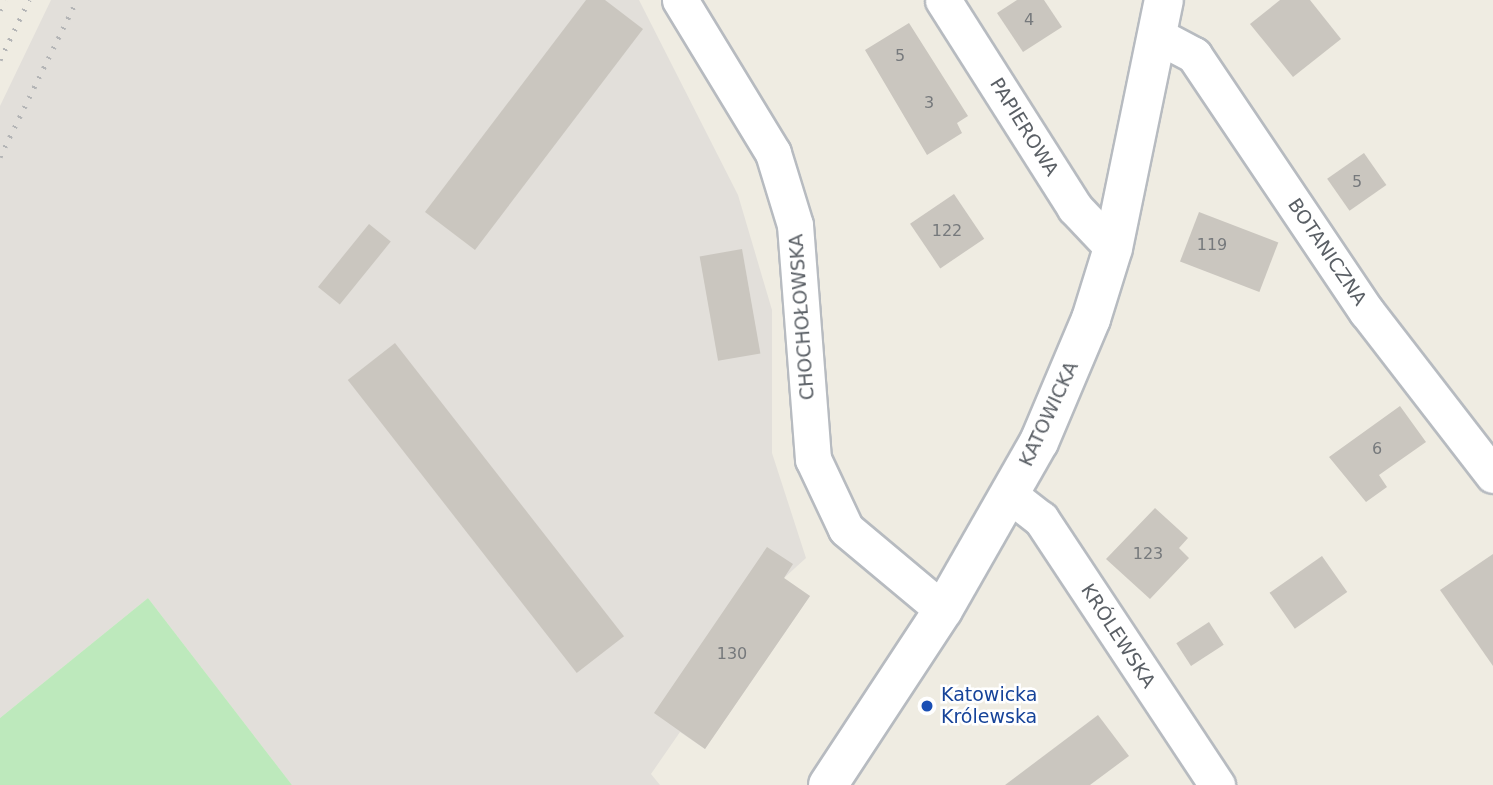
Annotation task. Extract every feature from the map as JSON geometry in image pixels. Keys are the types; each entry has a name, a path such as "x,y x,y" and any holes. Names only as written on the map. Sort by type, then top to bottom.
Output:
{"street":[{"name":"CHOCHOŁOWSKA","path":"680,0 773,153 795,225 813,459 845,529 943,610"},
{"name":"PAPIEROWA","path":"943,0 1074,208 1113,248"},
{"name":"KATOWICKA","path":"828,785 943,610 1039,442 1091,319 1113,248 1161,18"},
{"name":"BOTANICZNA","path":"1161,18 1194,55 1367,312 1493,475"},
{"name":"KRÓLEWSKA","path":"1010,495 1041,519 1217,785"}],"shaded area":[{"path":"51,0 639,0 738,195 772,310 772,453 806,558 784,578 810,596 705,749 680,732 651,774 660,785 292,785 148,598 0,718 0,106"}],"green space":[{"path":"148,598 292,785 0,785 0,718"}],"building":[{"path":"586,0 605,0 643,29 475,250 425,212"},
{"path":"1017,0 1044,0 1062,27 1023,52 997,13"},
{"path":"1280,0 1310,0 1341,39 1293,77 1250,24"},
{"path":"909,23 968,116 957,123 962,133 927,155 865,50"},
{"path":"1364,153 1386,185 1350,211 1327,179"},
{"path":"954,194 984,239 940,268 910,224"},
{"path":"1199,212 1278,242 1259,292 1180,261"},
{"path":"369,224 391,242 340,305 318,287"},
{"path":"742,249 760,353 718,361 700,256"},
{"path":"395,343 624,636 577,673 348,380"},
{"path":"1400,406 1426,442 1379,475 1387,487 1366,502 1329,457"},
{"path":"1155,508 1188,538 1179,548 1189,558 1150,599 1106,559"},
{"path":"767,547 793,564 784,578 810,596 705,749 654,713"},
{"path":"1493,554 1493,666 1440,590"},
{"path":"1322,556 1347,592 1295,629 1270,593"},
{"path":"1209,622 1224,645 1191,666 1176,643"},
{"path":"1098,715 1129,756 1090,785 1005,785"}],"railway":[{"path":"0,10 5,0"},
{"path":"0,60 29,0"},
{"path":"0,157 77,0"}],"place":[{"name":"Katowicka Królewska","path":"927,706"}]}
